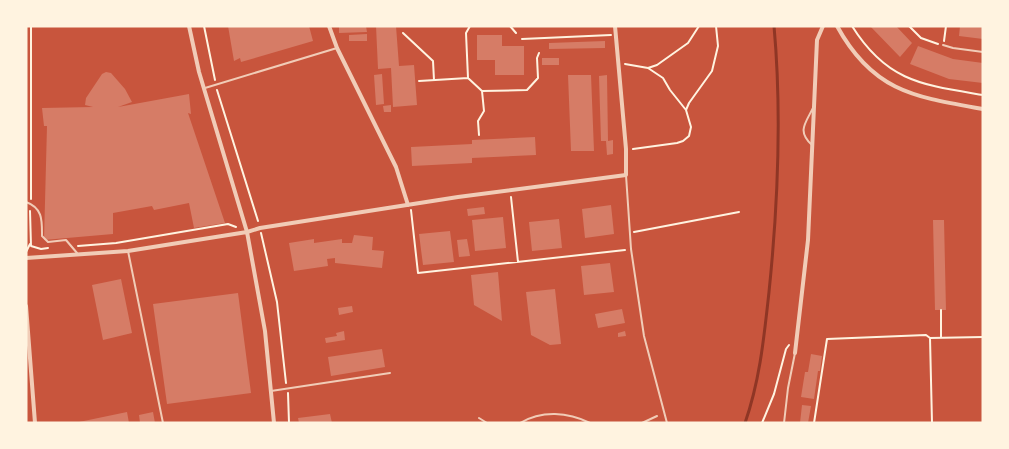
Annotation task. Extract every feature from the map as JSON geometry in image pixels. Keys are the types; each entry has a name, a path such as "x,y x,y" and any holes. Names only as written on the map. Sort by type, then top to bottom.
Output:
{"street":[{"path":"189,26 204,89 247,232 265,331 274,423"},
{"path":"329,26 336,48 396,167 408,205"},
{"path":"26,258 128,251 408,205 626,175 626,149 615,26"},
{"path":"794,353 808,240 817,40 824,26"},
{"path":"837,26 844,40 864,65 890,84 918,97 983,109"},
{"path":"26,306 35,423"}],"lane":[{"path":"943,45 983,52"},
{"path":"204,89 336,48"},
{"path":"812,145 805,139 803,129 814,106"},
{"path":"626,175 631,250 644,336 667,423"},
{"path":"26,202 38,209 42,217 42,236 48,242 66,240 79,255"},
{"path":"128,251 163,423"},
{"path":"784,423 794,353"},
{"path":"271,391 390,373"},
{"path":"520,423 536,416 556,414 571,415 590,423"},
{"path":"642,423 657,416"},
{"path":"479,418 487,423"}],"path":[{"path":"26,252 30,244 31,26"},
{"path":"470,26 466,33 468,78 482,91 484,111 478,121 479,135"},
{"path":"510,26 516,33"},
{"path":"648,68 657,65 688,43 700,26"},
{"path":"686,110 712,71 718,46 716,26"},
{"path":"852,26 861,40 877,58 897,73 918,82 983,95"},
{"path":"909,26 921,38 943,45 946,26"},
{"path":"403,33 433,60 434,80"},
{"path":"522,39 616,35"},
{"path":"482,91 527,90 538,78 537,58 539,53"},
{"path":"618,62 648,68 663,78 686,110 691,127 687,139 664,146 626,149"},
{"path":"419,80 468,78"},
{"path":"510,190 518,262"},
{"path":"408,205 411,210 418,273 631,250"},
{"path":"630,232 739,212"},
{"path":"72,247 116,243 228,224 247,232"},
{"path":"30,244 41,249 55,248"},
{"path":"940,310 942,338"},
{"path":"814,423 827,339 926,335 930,338 983,337"},
{"path":"930,338 932,423"},
{"path":"762,423 774,394 786,349 789,345"}],"building":[{"path":"228,26 309,26 313,41 241,62 240,58 234,61"},
{"path":"366,26 367,32 339,33 339,27"},
{"path":"376,26 396,26 399,66 414,65 417,105 393,107 391,68 378,69"},
{"path":"870,26 896,26 912,43 900,57"},
{"path":"960,26 983,26 983,39 959,36"},
{"path":"367,34 367,41 349,41 349,35"},
{"path":"477,35 502,35 502,46 524,46 524,75 495,75 495,60 477,60"},
{"path":"605,41 605,48 549,49 549,43"},
{"path":"918,46 953,59 983,63 983,83 949,79 910,64"},
{"path":"542,58 559,58 559,65 542,65"},
{"path":"106,72 111,73 125,89 132,102 118,107 189,94 191,114 188,113 225,223 194,228 189,203 154,210 152,206 113,213 113,234 44,240 47,126 44,126 42,108 93,107 85,105 86,98 102,74"},
{"path":"382,74 384,104 376,105 374,75"},
{"path":"568,75 591,75 594,151 571,151"},
{"path":"607,75 608,141 613,140 613,154 607,155 606,141 601,141 599,76"},
{"path":"391,105 391,112 384,112 383,106"},
{"path":"535,137 536,155 472,158 472,163 412,166 411,147 472,144 472,140"},
{"path":"611,205 614,234 585,238 582,209"},
{"path":"484,207 485,214 468,216 467,209"},
{"path":"503,217 506,248 475,251 472,220"},
{"path":"559,219 562,248 532,251 529,222"},
{"path":"933,220 944,220 946,310 935,310"},
{"path":"450,231 454,262 423,265 419,234"},
{"path":"354,235 373,237 372,250 384,251 382,268 335,263 335,258 327,259 328,266 294,271 289,243 314,239 314,243 342,239 342,243 352,243"},
{"path":"467,239 470,256 459,257 457,240"},
{"path":"610,263 614,292 584,295 581,266"},
{"path":"498,272 502,321 474,305 471,275"},
{"path":"121,279 132,333 103,340 92,285"},
{"path":"555,289 561,344 550,345 531,335 526,292"},
{"path":"238,293 251,393 167,404 153,304"},
{"path":"352,306 353,312 339,315 338,308"},
{"path":"622,309 625,323 598,328 595,314"},
{"path":"344,331 345,340 326,343 325,338 337,336 336,333"},
{"path":"625,331 626,336 618,337 618,333"},
{"path":"382,349 385,367 331,376 328,357"},
{"path":"811,354 822,356 814,399 801,397 805,372 808,372"},
{"path":"802,405 811,406 808,423 800,423"},
{"path":"127,412 129,423 79,423 79,422"},
{"path":"153,412 155,423 140,423 139,415"},
{"path":"330,414 332,423 299,423 298,418"}],"waterway":[{"path":"745,423 761,358 775,226 778,92 774,26"}]}
